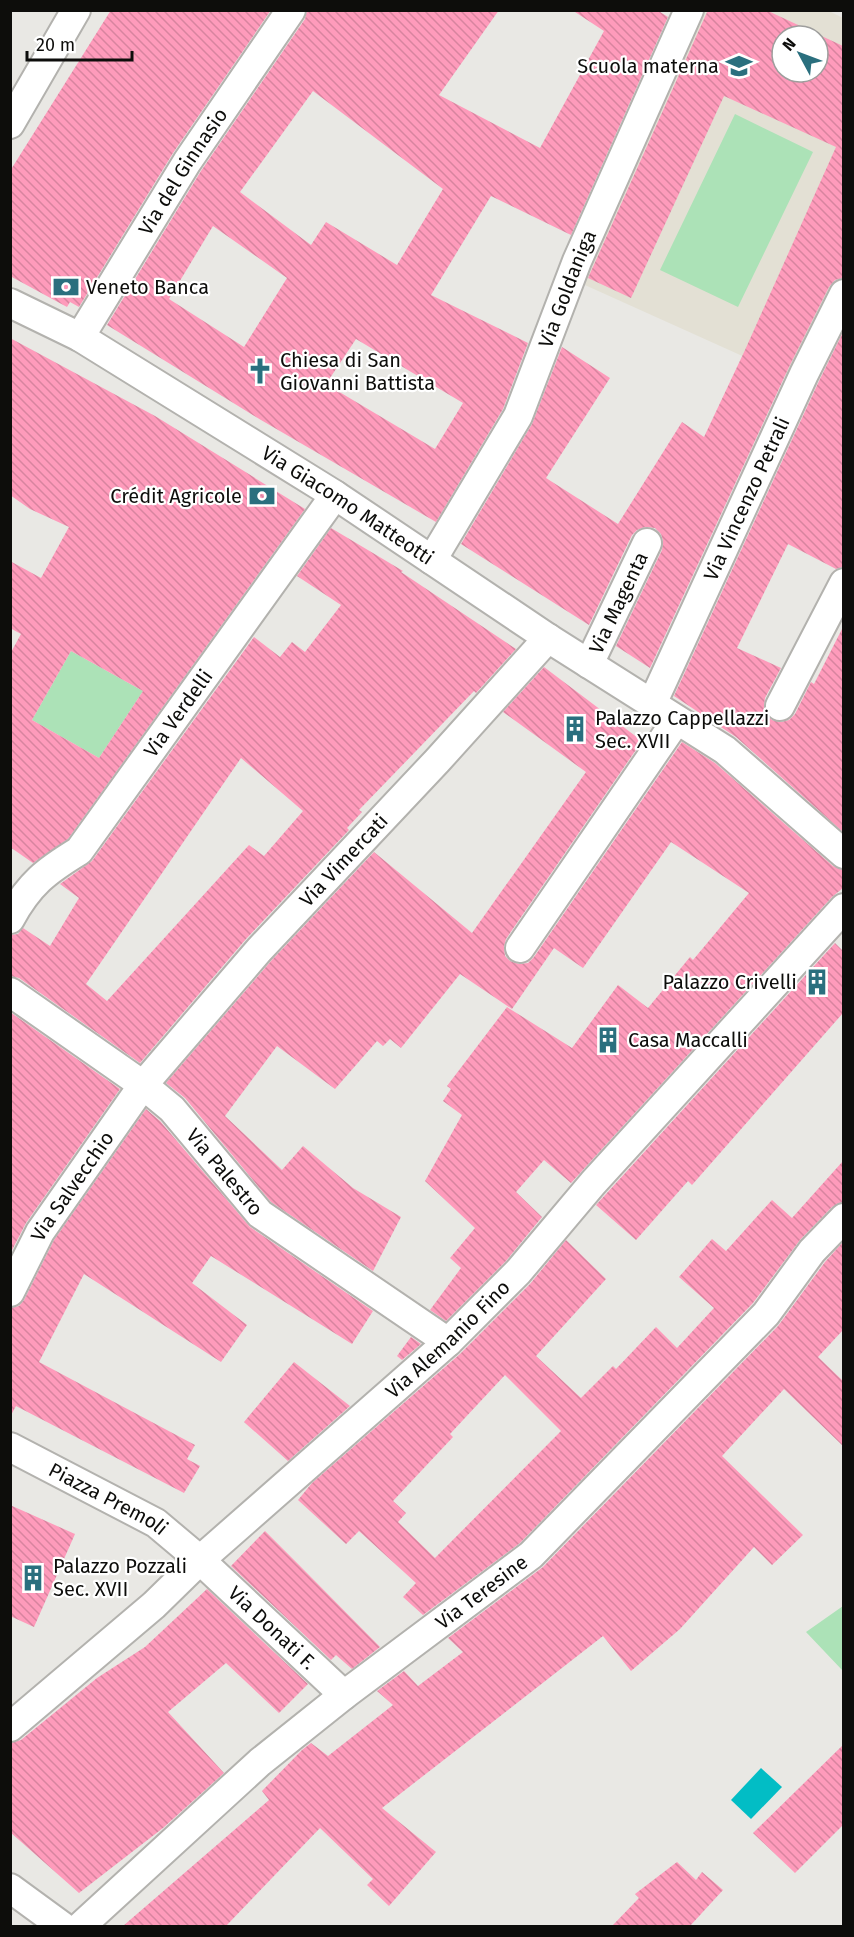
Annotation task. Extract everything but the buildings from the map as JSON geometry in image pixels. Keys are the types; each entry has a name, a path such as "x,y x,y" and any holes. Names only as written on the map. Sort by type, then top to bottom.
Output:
{"street":[{"path":"10,124 76,10"},
{"name":"Via del Ginnasio","path":"80,337 188,162 291,10"},
{"name":"Via Goldaniga","path":"432,560 518,416 577,261 689,10"},
{"name":"Via Vincenzo Petrali","path":"652,704 843,294"},
{"name":"Via Giacomo Matteotti","path":"10,303 80,337 335,495 548,638 725,750 843,854"},
{"name":"Via Verdelli","path":"10,919 21,899 48,870 79,851 335,495"},
{"name":"Via Magenta","path":"589,664 647,543"},
{"path":"780,706 843,583"},
{"name":"Via Vimercati","path":"142,1085 259,950 437,761 548,638"},
{"path":"520,948 676,721"},
{"name":"Via Alemanio Fino","path":"10,1727 154,1605 200,1560 448,1342 518,1272 593,1183 843,908"},
{"name":"Via Palestro","path":"10,992 142,1085 172,1109 260,1214 448,1342"},
{"name":"Via Salvecchio","path":"10,1292 40,1232 142,1085"},
{"name":"Via Teresine","path":"81,1926 260,1762 344,1695 531,1555 766,1314 812,1251 843,1218"},
{"name":"Piazza Premoli","path":"10,1447 156,1523 200,1560"},
{"name":"Via Donati F.","path":"200,1560 344,1695"},
{"path":"10,1888 62,1926"}],"shaded area":[{"path":"827,10 843,18 843,258 789,377 576,281 704,11"}],"green space":[{"path":"735,114 813,152 738,307 660,270"},
{"path":"71,651 143,691 99,758 32,720"},
{"path":"843,1606 843,1671 806,1632"}],"water":[{"path":"761,1768 782,1787 751,1819 731,1800"}],"place":[{"name":"Scuola materna","path":"739,66"},
{"name":"Veneto Banca","path":"66,287"},
{"name":"Chiesa di San Giovanni Battista","path":"260,371"},
{"name":"Crédit Agricole","path":"262,496"},
{"name":"Palazzo Cappellazzi Sec. XVII","path":"575,729"},
{"name":"Palazzo Crivelli","path":"817,982"},
{"name":"Casa Maccalli","path":"608,1040"},
{"name":"Palazzo Pozzali Sec. XVII","path":"33,1578"}]}
